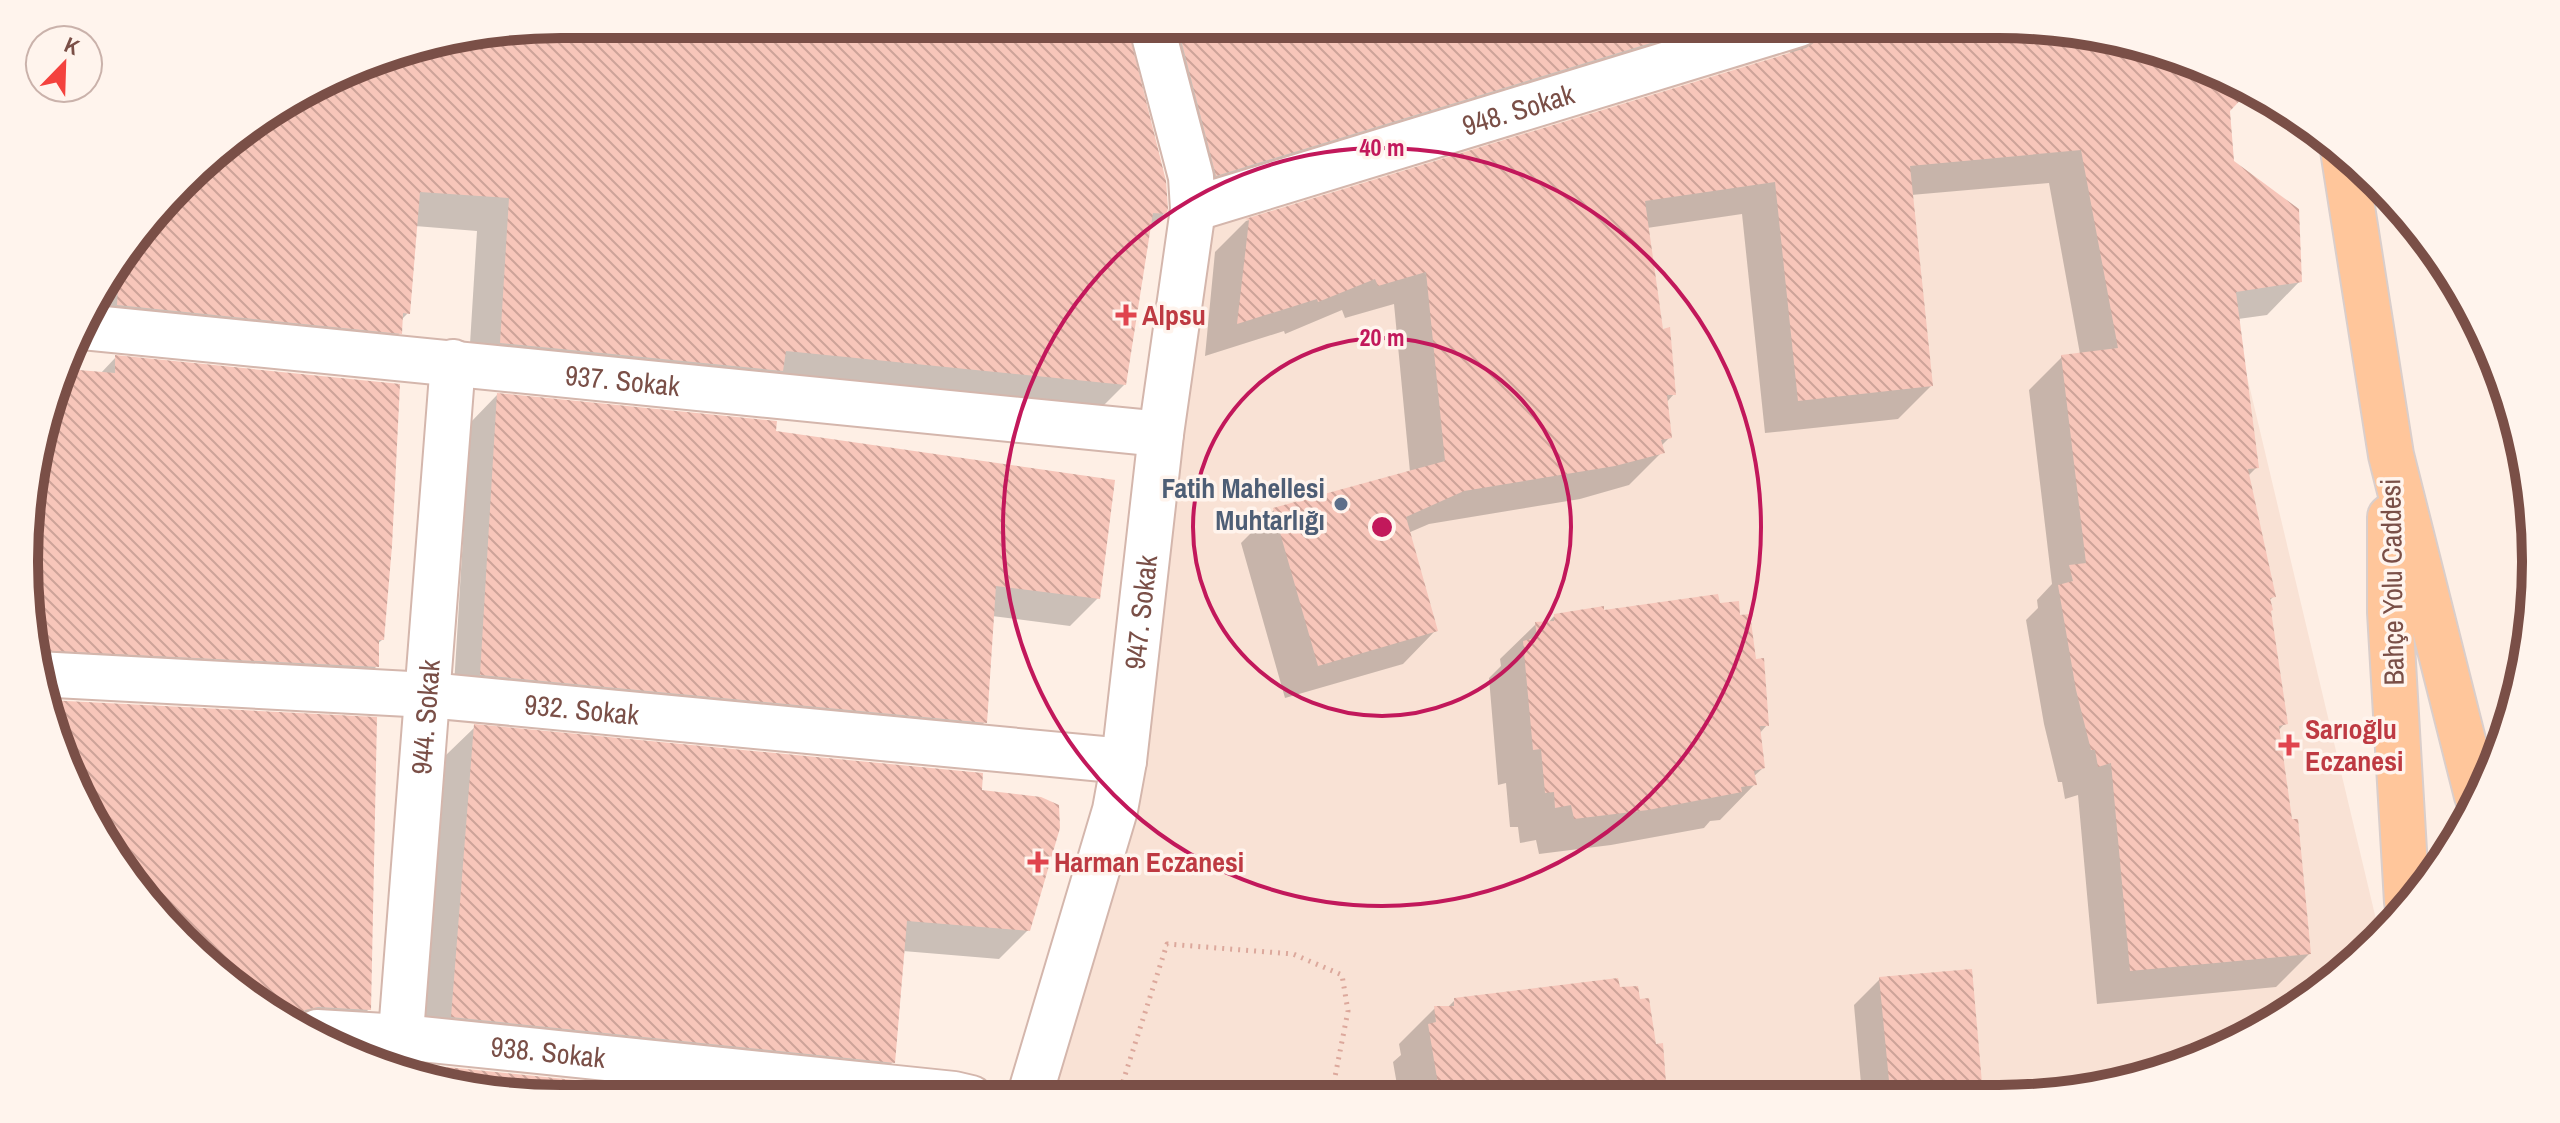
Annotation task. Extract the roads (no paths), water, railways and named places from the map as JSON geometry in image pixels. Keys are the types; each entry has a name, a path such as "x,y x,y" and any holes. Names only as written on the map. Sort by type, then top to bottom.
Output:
{"main road":[{"name":"Bahçe Yolu Caddesi","path":"2346,170 2391,455 2473,781"},
{"name":"Bahçe Yolu Caddesi","path":"2391,455 2390,612 2406,889"}],"street":[{"name":"947. Sokak","path":"1033,1085 1115,810 1124,761 1161,434 1193,209 1191,177 1155,38"},
{"name":"948. Sokak","path":"1193,209 1753,38"},
{"name":"937. Sokak","path":"93,328 1161,434"},
{"name":"944. Sokak","path":"400,1054 453,362"},
{"name":"932. Sokak","path":"51,675 428,695 1124,761"},
{"name":"938. Sokak","path":"354,1042 400,1054 850,1085"}],"place":[{"name":"Alpsu","path":"1126,315"},
{"name":"Fatih Mahellesi Muhtarlığı","path":"1341,504"},
{"name":"Sarıoğlu Eczanesi","path":"2289,745"},
{"name":"Harman Eczanesi","path":"1038,862"}]}
